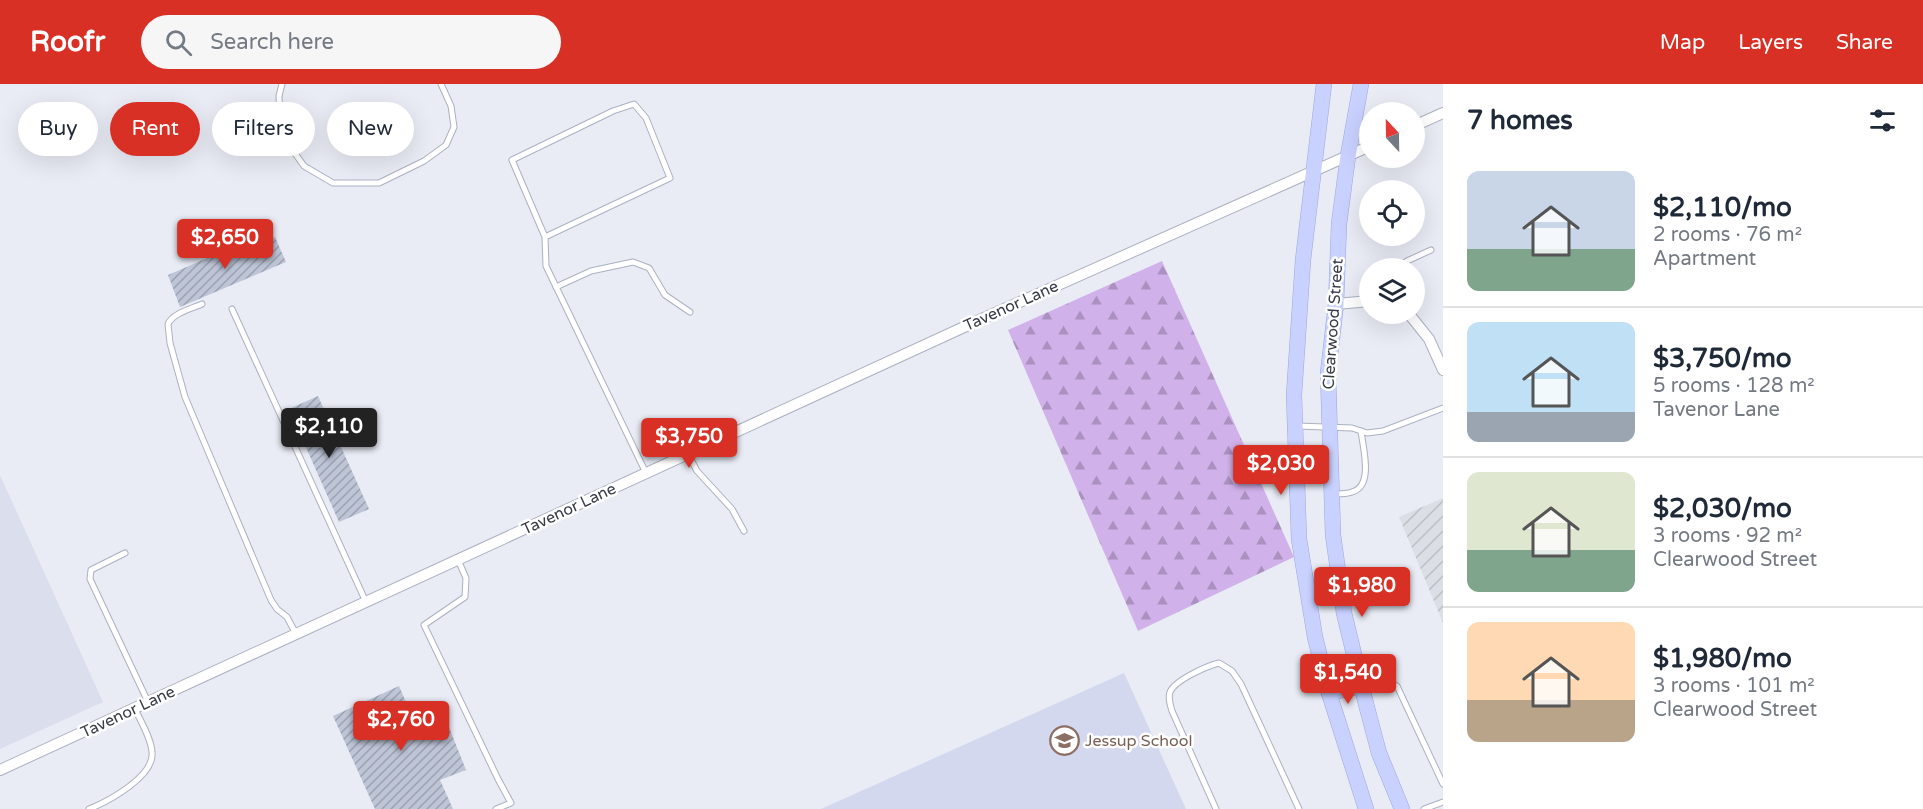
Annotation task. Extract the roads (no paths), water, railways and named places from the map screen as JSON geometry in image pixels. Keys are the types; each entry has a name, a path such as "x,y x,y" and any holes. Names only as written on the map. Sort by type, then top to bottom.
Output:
{"main road":[{"name":"Clearwood Street","path":"1324,84 1303,272 1294,395 1299,539 1315,637 1329,693 1366,809"},
{"name":"Clearwood Street","path":"1361,84 1339,224 1336,303 1328,372 1333,535 1344,613 1361,686 1379,753 1402,809"},
{"path":"1329,693 1361,686"}],"street":[{"path":"1425,121 1443,113"},
{"name":"Tavenor Lane","path":"0,771 975,322 1359,151"},
{"path":"1336,303 1359,302"},
{"path":"1417,324 1429,339 1443,370"}],"lane":[{"path":"282,84 279,96 280,124 289,145 304,166 333,183 380,183 424,161 446,145 454,127 451,106 441,84"},
{"path":"545,237 670,178 646,118 634,104 614,111 512,160 545,237 546,266 646,473"},
{"path":"1414,258 1431,250"},
{"path":"556,287 591,271 633,262 649,268 665,295 690,312"},
{"path":"202,304 175,316 168,324 185,397 271,600 287,617 296,634"},
{"path":"232,309 366,602"},
{"path":"1295,426 1352,428 1367,433 1383,431 1443,408"},
{"path":"1331,494 1353,492 1361,487 1366,477 1361,431"},
{"path":"688,454 697,471 732,508 744,531"},
{"path":"125,553 91,570 90,579 148,702"},
{"path":"458,560 466,578 465,597 424,625 511,803 496,809"},
{"path":"1216,809 1172,711 1169,696 1179,682 1219,663 1232,671 1241,684 1299,809"},
{"path":"1361,686 1385,681 1397,686 1443,784"},
{"path":"89,809 136,781 151,764 153,753 135,708"},
{"path":"1424,809 1443,802"}],"place":[{"name":"Jessup School","path":"1064,741"}]}
